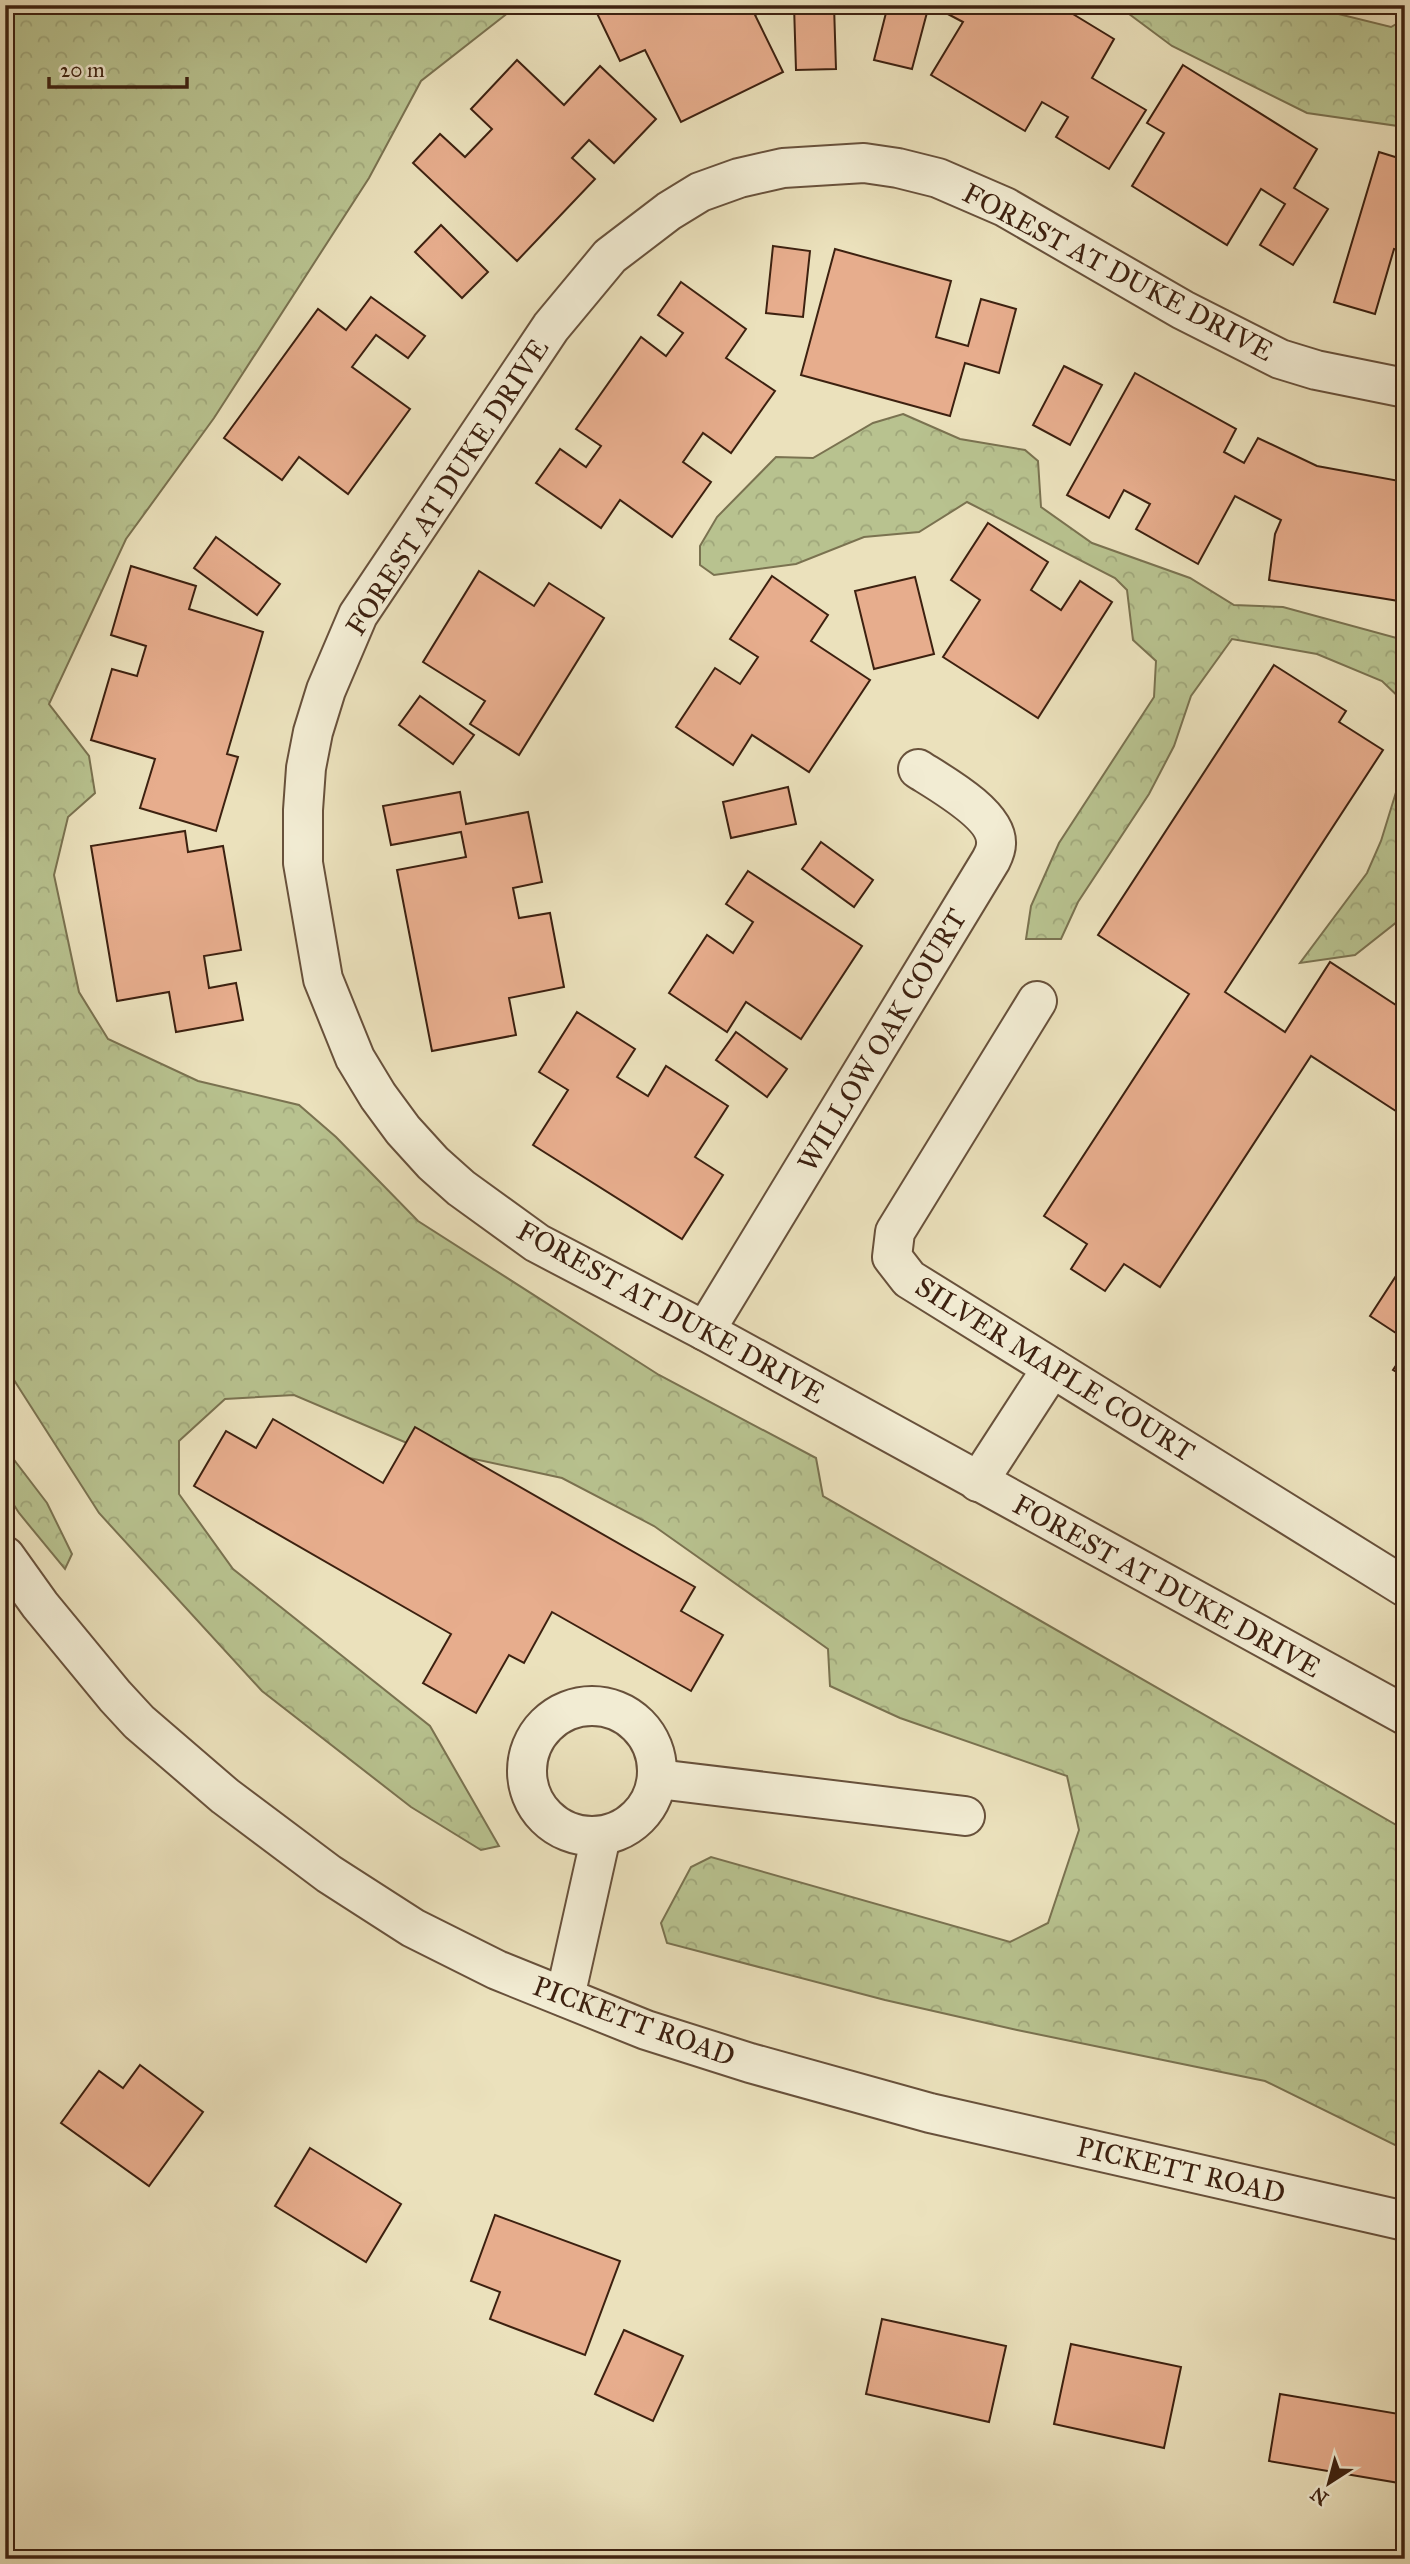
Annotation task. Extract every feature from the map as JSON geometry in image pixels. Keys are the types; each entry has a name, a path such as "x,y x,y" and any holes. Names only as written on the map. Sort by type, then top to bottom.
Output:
{"street":[{"name":"FOREST AT DUKE DRIVE","path":"1405,388 1316,370 1280,359 1183,310 1005,207 939,178 864,163 783,168 738,178 700,192 668,211 610,256 551,327 358,615 326,690 308,756 303,810 303,863 323,979 355,1058 403,1130 433,1163 461,1188 537,1243 705,1331 1405,1715"},
{"name":"WILLOW OAK COURT","path":"705,1331 991,860 997,844 990,823 958,795 918,769"},
{"name":"SILVER MAPLE COURT","path":"1037,1001 895,1232 892,1257 909,1279 1405,1587"},
{"path":"978,1482 1052,1368"},
{"name":"PICKETT ROAD","path":"5,1556 40,1605 115,1696 139,1722 225,1796 329,1874 413,1928 497,1969 646,2030 724,2055 930,2113 1405,2221"},
{"path":"596,1705 617,1710 635,1721 649,1738 657,1758 658,1779 652,1800 639,1818 622,1830 601,1836 579,1836 559,1828 542,1814 530,1794 526,1773 529,1751 539,1732 555,1717 574,1707 596,1705"},
{"path":"658,1779 965,1816"},
{"path":"565,1997 601,1836"}],"green space":[{"path":"5,5 518,5 421,81 369,178 214,418 126,539 49,704 89,756 95,793 68,817 54,875 79,992 108,1039 198,1081 299,1105 336,1137 418,1221 659,1375 816,1458 823,1496 1405,1830 1405,2150 1265,2081 885,2000 667,1943 661,1923 691,1867 711,1857 1010,1942 1048,1923 1079,1830 1067,1776 900,1718 830,1686 828,1649 654,1526 562,1478 414,1446 294,1395 225,1399 179,1441 179,1494 233,1569 430,1726 499,1846 481,1850 411,1807 262,1691 99,1513 5,1366"},
{"path":"1117,5 1302,5 1391,27 1405,19 1405,127 1307,113 1172,46"},
{"path":"903,414 960,439 1025,450 1038,461 1041,507 1092,543 1190,578 1234,605 1283,607 1404,640 1405,703 1382,681 1317,654 1232,639 1191,696 1174,746 1149,794 1078,902 1061,939 1026,939 1031,906 1059,843 1154,697 1156,661 1133,640 1127,590 1115,578 967,502 919,532 864,537 796,564 714,575 700,565 700,546 717,517 776,457 813,458 873,423"},
{"path":"1405,763 1405,907 1398,921 1355,955 1300,963 1367,873 1381,841"},
{"path":"5,1448 47,1503 72,1554 65,1569 19,1513 5,1491"}],"building":[{"path":"593,5 776,5 755,15 783,72 681,122 645,50 620,61"},
{"path":"794,5 834,5 836,69 796,70"},
{"path":"888,5 929,5 912,69 874,60"},
{"path":"948,5 1058,5 1114,39 1092,78 1146,110 1109,169 1056,137 1068,117 1042,102 1025,131 931,75 963,22 944,12"},
{"path":"517,60 564,105 600,66 656,119 614,163 589,140 572,158 595,179 517,261 413,163 440,134 465,157 492,129 471,109"},
{"path":"1183,65 1317,149 1294,188 1328,209 1293,265 1260,245 1285,204 1261,189 1227,245 1132,186 1164,133 1147,123"},
{"path":"1379,152 1405,160 1405,252 1394,249 1375,314 1334,302"},
{"path":"441,225 488,272 462,298 415,252"},
{"path":"773,246 810,251 803,317 766,313"},
{"path":"835,249 951,281 936,337 968,346 981,299 1016,309 999,373 965,363 950,416 801,375"},
{"path":"681,282 746,329 726,358 775,391 731,453 703,433 683,462 711,482 672,537 620,500 601,528 536,483 560,449 586,467 601,446 576,429 641,337 666,356 683,333 658,315"},
{"path":"371,297 425,336 408,358 376,335 352,367 410,409 348,494 299,457 282,480 224,438 318,309 346,330"},
{"path":"1064,366 1102,385 1070,445 1033,425"},
{"path":"1135,373 1236,429 1224,452 1244,463 1258,438 1317,466 1405,482 1405,602 1269,580 1275,534 1281,520 1235,496 1198,564 1136,529 1150,504 1124,490 1109,518 1067,495"},
{"path":"988,523 1048,562 1031,590 1061,610 1080,581 1112,602 1038,718 943,657 980,600 951,580"},
{"path":"216,537 280,584 257,615 194,568"},
{"path":"131,566 196,586 189,609 263,632 227,754 238,757 216,831 140,808 155,759 91,740 112,669 137,676 146,646 111,635"},
{"path":"479,571 534,606 549,583 604,618 519,755 470,724 485,701 423,662"},
{"path":"772,576 828,615 811,641 870,680 809,772 752,735 733,765 676,727 715,668 740,684 758,657 730,639"},
{"path":"915,577 934,654 874,669 855,591"},
{"path":"1274,665 1346,711 1339,722 1383,750 1225,992 1285,1032 1330,962 1405,1011 1405,1117 1311,1056 1160,1287 1124,1264 1105,1291 1071,1269 1087,1244 1044,1216 1189,994 1098,935"},
{"path":"420,696 474,735 453,764 399,725"},
{"path":"788,787 796,824 731,838 723,802"},
{"path":"460,792 466,824 528,812 542,882 513,888 519,918 550,913 564,987 509,998 516,1035 432,1051 397,870 466,857 461,832 391,845 383,806"},
{"path":"185,831 188,852 223,846 241,950 204,956 209,988 236,983 243,1020 176,1032 169,992 117,1001 91,846"},
{"path":"821,842 873,880 854,907 802,869"},
{"path":"748,871 862,946 801,1039 746,1002 727,1032 669,993 707,935 733,953 753,922 726,904"},
{"path":"577,1012 635,1049 617,1077 648,1096 666,1066 728,1106 695,1157 723,1175 682,1239 533,1145 568,1090 539,1072"},
{"path":"736,1032 787,1069 767,1097 716,1060"},
{"path":"1405,1262 1405,1339 1370,1316"},
{"path":"1405,1352 1405,1377 1393,1370"},
{"path":"273,1419 383,1483 415,1427 695,1587 681,1611 723,1635 691,1691 552,1612 524,1663 509,1655 476,1713 423,1683 451,1634 194,1486 226,1431 256,1448"},
{"path":"140,2065 203,2112 149,2186 61,2123 99,2071 123,2088"},
{"path":"310,2148 401,2204 366,2262 275,2206"},
{"path":"495,2215 620,2261 585,2355 490,2319 500,2292 471,2281"},
{"path":"882,2319 1006,2346 989,2422 866,2394"},
{"path":"624,2330 683,2356 653,2421 595,2394"},
{"path":"1071,2344 1181,2367 1164,2448 1054,2424"},
{"path":"1280,2394 1405,2415 1405,2484 1269,2461"}]}
